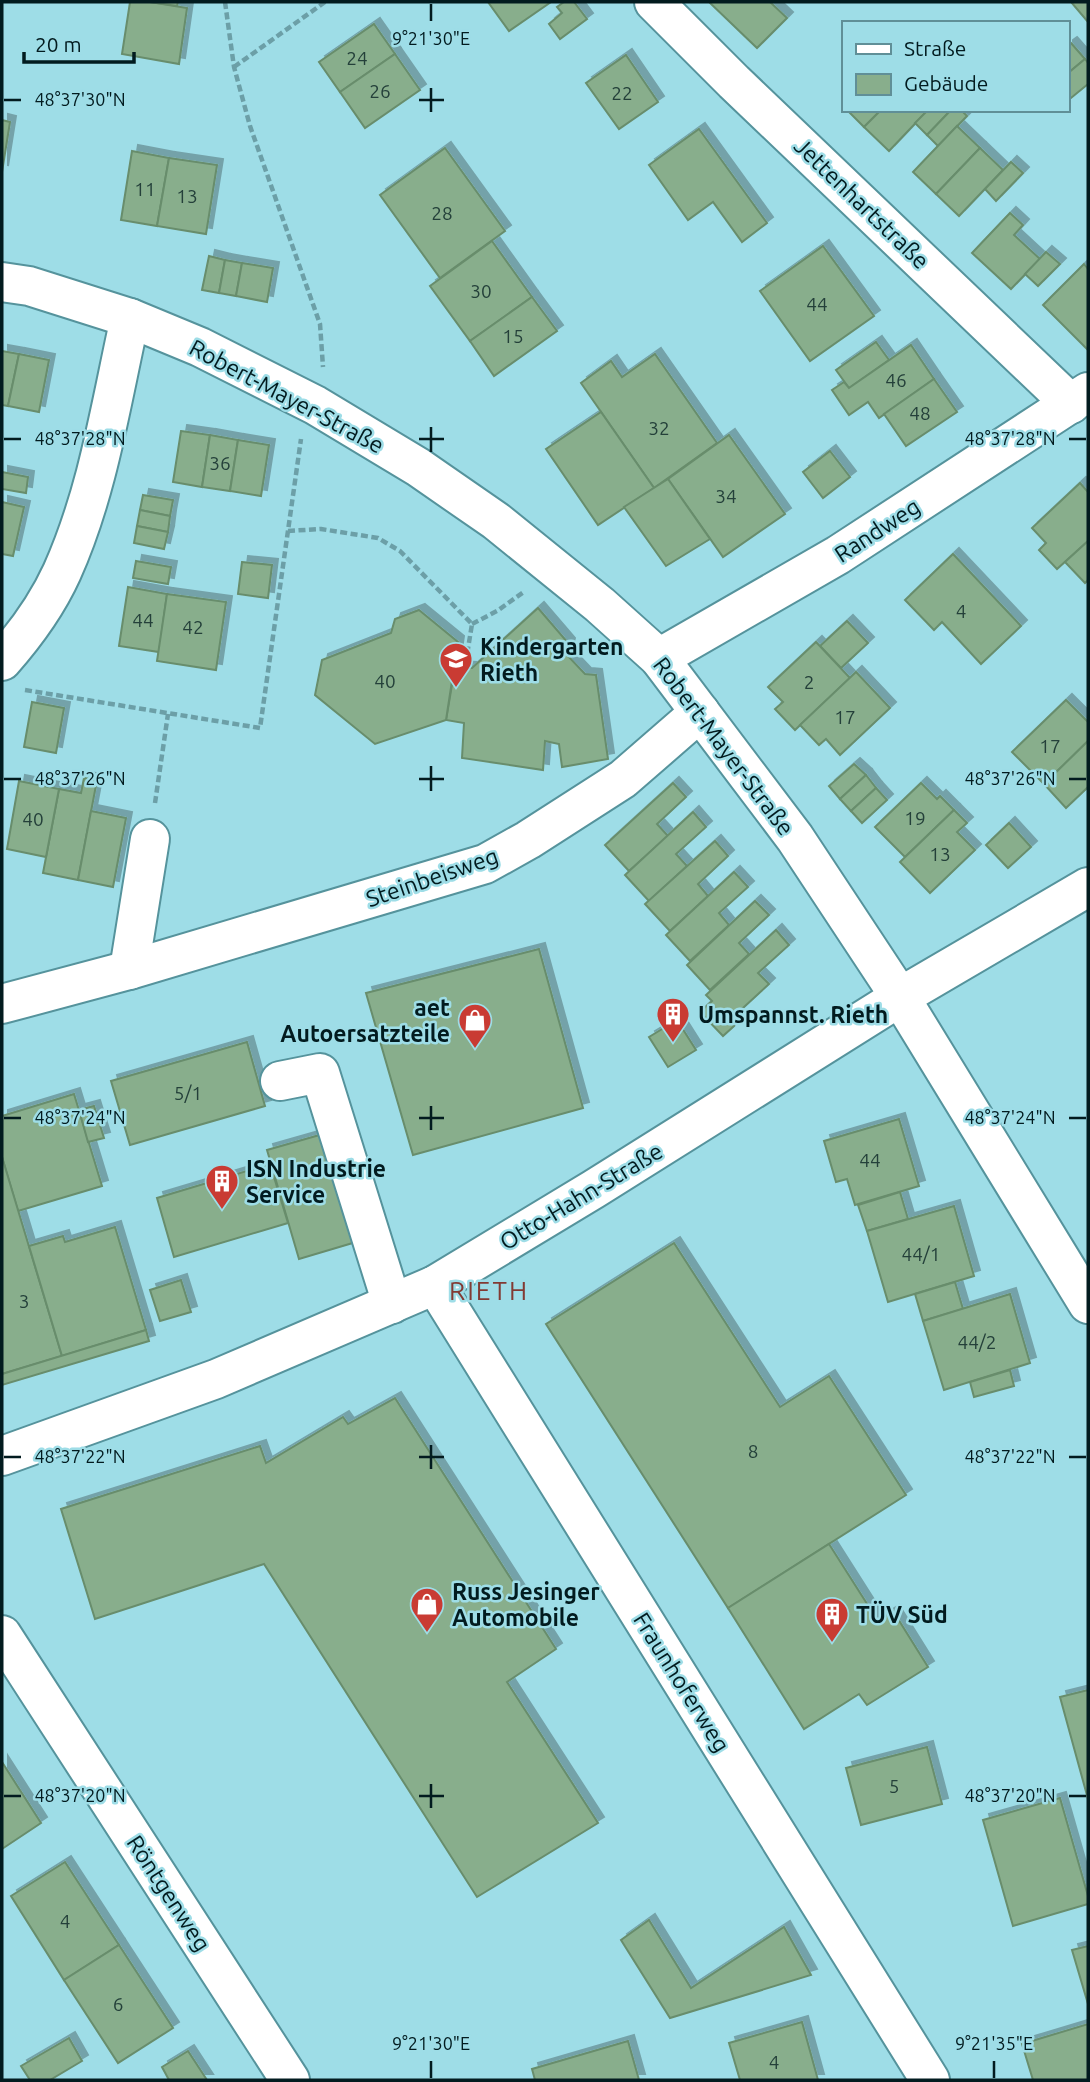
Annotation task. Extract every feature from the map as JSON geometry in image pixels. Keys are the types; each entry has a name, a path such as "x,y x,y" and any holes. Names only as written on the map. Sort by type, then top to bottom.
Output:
{"street":[{"name":"Jettenhartstraße","path":"654,2 734,82 1079,398"},
{"name":"Robert-Mayer-Straße","path":"2,282 29,286 130,317 200,347 315,405 418,467 496,522 600,604 659,658 795,838 900,997 1088,1304"},
{"path":"8,675 26,634 62,573 91,492 130,317"},
{"name":"Randweg","path":"659,658 838,555 1079,398"},
{"name":"Steinbeisweg","path":"2,1004 129,970 485,864 528,840 623,779 700,712"},
{"path":"129,970 150,839"},
{"name":"Otto-Hahn-Straße","path":"2,1457 216,1379 435,1285 594,1189 900,997 1088,887"},
{"path":"280,1081 320,1073 392,1304"},
{"name":"Fraunhoferweg","path":"435,1285 930,2080"},
{"name":"Röntgenweg","path":"2,1635 290,2080"}],"path":[{"path":"8,675 168,714 260,728 302,438 315,405 323,370 320,324 250,126 234,66 225,2"},
{"path":"234,66 325,2"},
{"path":"288,531 321,529 378,538 400,551 472,624"},
{"path":"472,624 513,600"},
{"path":"465,667 472,624"},
{"path":"150,839 168,714"}],"building":[{"path":"130,2 187,8 179,64 122,54"},
{"path":"150,2 178,2 177,6"},
{"path":"488,2 551,2 509,31"},
{"path":"564,2 574,2 587,19 560,39 549,24 562,13 557,7"},
{"path":"709,2 770,2 787,18 757,48"},
{"path":"1071,2 1088,2 1088,22"},
{"path":"374,24 395,54 340,92 319,62"},
{"path":"1071,43 1085,59 1069,72"},
{"path":"395,54 420,90 365,128 340,92"},
{"path":"626,55 658,102 619,129 586,83"},
{"path":"1085,59 1088,63 1088,84 1071,98 1069,96 1069,72"},
{"path":"849,112 879,112 864,127"},
{"path":"879,112 926,112 889,151 864,127"},
{"path":"926,112 949,112 927,135 915,123"},
{"path":"949,112 963,112 967,116 938,146 927,135"},
{"path":"2,120 10,122 2,172"},
{"path":"957,126 980,148 936,194 913,172"},
{"path":"699,129 767,223 742,242 713,202 688,220 649,165"},
{"path":"445,148 505,231 440,278 380,195"},
{"path":"980,148 1003,170 959,216 936,194"},
{"path":"132,151 169,158 157,226 121,220"},
{"path":"169,158 217,165 206,234 157,226"},
{"path":"1011,162 1023,173 996,201 985,189"},
{"path":"1010,213 1023,225 1014,235 1040,259 1011,289 972,253"},
{"path":"492,241 532,297 470,341 430,286"},
{"path":"823,246 874,316 810,361 760,291"},
{"path":"1046,252 1060,264 1038,286 1025,274"},
{"path":"209,256 225,260 219,293 202,290"},
{"path":"225,260 242,263 236,296 219,293"},
{"path":"242,263 273,268 267,302 236,296"},
{"path":"1084,264 1088,269 1088,350 1043,305"},
{"path":"532,297 557,331 494,376 470,341"},
{"path":"876,342 889,360 849,388 836,370"},
{"path":"911,345 934,379 879,418 868,402 849,415 832,390 844,382 849,388"},
{"path":"2,351 19,354 8,406 2,405"},
{"path":"19,354 49,360 39,412 8,406"},
{"path":"655,354 717,443 654,488 581,383 611,361 622,377"},
{"path":"934,379 957,412 906,446 884,414"},
{"path":"601,412 654,488 598,525 546,449"},
{"path":"181,431 210,435 202,487 173,482"},
{"path":"210,435 238,440 230,491 202,487"},
{"path":"729,435 785,514 723,557 668,479"},
{"path":"238,440 269,445 261,496 230,491"},
{"path":"830,451 850,477 823,498 803,472"},
{"path":"2,472 28,477 26,493 2,489"},
{"path":"668,479 710,539 666,566 624,507"},
{"path":"1080,483 1088,492 1088,541 1057,569 1039,550 1046,543 1032,528"},
{"path":"143,495 173,500 170,516 140,510"},
{"path":"2,502 24,507 13,556 2,554"},
{"path":"140,510 170,516 168,532 137,526"},
{"path":"137,526 168,532 164,549 134,543"},
{"path":"1088,541 1088,580 1085,583 1065,562"},
{"path":"953,554 1021,626 981,664 942,622 934,630 905,600"},
{"path":"136,561 171,567 168,584 133,578"},
{"path":"242,562 272,565 268,598 238,594"},
{"path":"128,587 167,594 159,652 119,646"},
{"path":"167,594 226,602 216,670 157,661"},
{"path":"538,608 569,644 566,654 585,674 596,675 608,759 562,767 559,744 545,741 543,770 462,758 464,723 446,720 455,667 472,668"},
{"path":"419,610 458,642 446,720 375,744 315,695 322,660 391,633 395,619"},
{"path":"847,621 868,643 841,668 820,646"},
{"path":"816,642 850,678 795,730 775,709 783,702 768,687"},
{"path":"856,672 890,708 840,755 826,739 819,745 800,725"},
{"path":"1066,700 1088,722 1088,741 1044,784 1012,752"},
{"path":"32,702 64,708 56,753 24,747"},
{"path":"1088,741 1088,787 1066,808 1044,784"},
{"path":"854,764 866,775 840,799 829,786"},
{"path":"866,775 876,788 851,811 840,799"},
{"path":"84,778 97,780 78,880 43,873 59,789 81,793"},
{"path":"19,781 59,789 46,857 7,849"},
{"path":"673,783 686,797 657,824 668,836 629,871 605,845"},
{"path":"921,783 937,799 940,796 954,810 905,857 875,827"},
{"path":"876,788 887,800 862,823 851,811"},
{"path":"954,810 967,823 957,832 975,850 930,893 900,862"},
{"path":"91,811 126,818 113,887 78,880"},
{"path":"693,812 706,827 676,854 687,866 649,901 625,875"},
{"path":"1009,823 1031,847 1008,868 986,845"},
{"path":"715,841 728,856 698,884 708,896 670,931 645,904"},
{"path":"734,872 748,887 719,913 729,925 690,961 666,935"},
{"path":"755,901 769,915 739,943 749,954 710,990 687,965"},
{"path":"776,930 789,945 758,973 769,984 730,1020 734,1026 723,1036 700,1012 712,1001 706,995"},
{"name":"aet Autoersatzteile","path":"539,949 583,1108 413,1155 366,993"},
{"name":"Umspannst. Rieth","path":"677,1020 696,1050 668,1067 649,1037"},
{"path":"247,1042 265,1106 130,1145 111,1081"},
{"path":"74,1094 102,1186 18,1211 2,1157 2,1116"},
{"path":"94,1106 104,1138 88,1142 79,1110"},
{"path":"899,1119 919,1186 855,1205 847,1179 836,1182 824,1141"},
{"path":"323,1134 356,1242 299,1259 267,1150"},
{"path":"2,1157 62,1356 2,1374"},
{"name":"ISN Industrie Service","path":"270,1164 288,1223 174,1257 157,1198"},
{"path":"900,1192 908,1219 867,1231 858,1205"},
{"path":"954,1206 974,1276 888,1302 867,1231"},
{"path":"115,1227 146,1330 62,1356 29,1246 63,1236 65,1242"},
{"path":"674,1243 780,1407 829,1376 906,1495 728,1608 546,1324"},
{"path":"181,1280 191,1312 160,1321 150,1290"},
{"path":"955,1282 963,1309 923,1321 915,1294"},
{"path":"1010,1294 1030,1363 944,1390 923,1321"},
{"path":"146,1330 149,1341 2,1385 2,1374"},
{"path":"1010,1370 1014,1386 974,1397 970,1382"},
{"name":"Russ Jesinger Automobile","path":"395,1398 556,1649 507,1682 598,1823 477,1897 264,1564 95,1619 61,1509 260,1446 266,1463 343,1417 348,1424"},
{"name":"TÜV Süd","path":"829,1544 878,1621 893,1611 928,1667 867,1705 859,1694 804,1729 728,1608"},
{"path":"1088,1690 1088,1799 1060,1697"},
{"path":"927,1747 942,1804 861,1825 846,1768"},
{"path":"2,1762 41,1823 2,1849"},
{"path":"1060,1798 1088,1904 1013,1926 983,1820"},
{"path":"65,1862 119,1945 64,1980 11,1896"},
{"path":"649,1920 691,1988 784,1927 811,1975 670,2018 621,1940"},
{"path":"119,1945 173,2028 118,2063 64,1980"},
{"path":"1088,1946 1088,2004 1072,1950"},
{"path":"802,2022 818,2080 740,2080 729,2043"},
{"path":"1088,2024 1088,2080 1033,2080 1022,2044"},
{"path":"69,2038 82,2061 50,2080 30,2080 21,2066"},
{"path":"628,2041 639,2080 535,2080 532,2069"},
{"path":"188,2051 207,2080 169,2080 162,2067"}],"place":[{"name":"Kindergarten Rieth","path":"456,689"},
{"name":"Umspannst. Rieth","path":"673,1044"},
{"name":"aet Autoersatzteile","path":"475,1050"},
{"name":"ISN Industrie Service","path":"222,1211"},
{"name":"Russ Jesinger Automobile","path":"427,1634"},
{"name":"TÜV Süd","path":"832,1644"}],"district":[{"name":"RIETH","path":"489,1290"}]}
